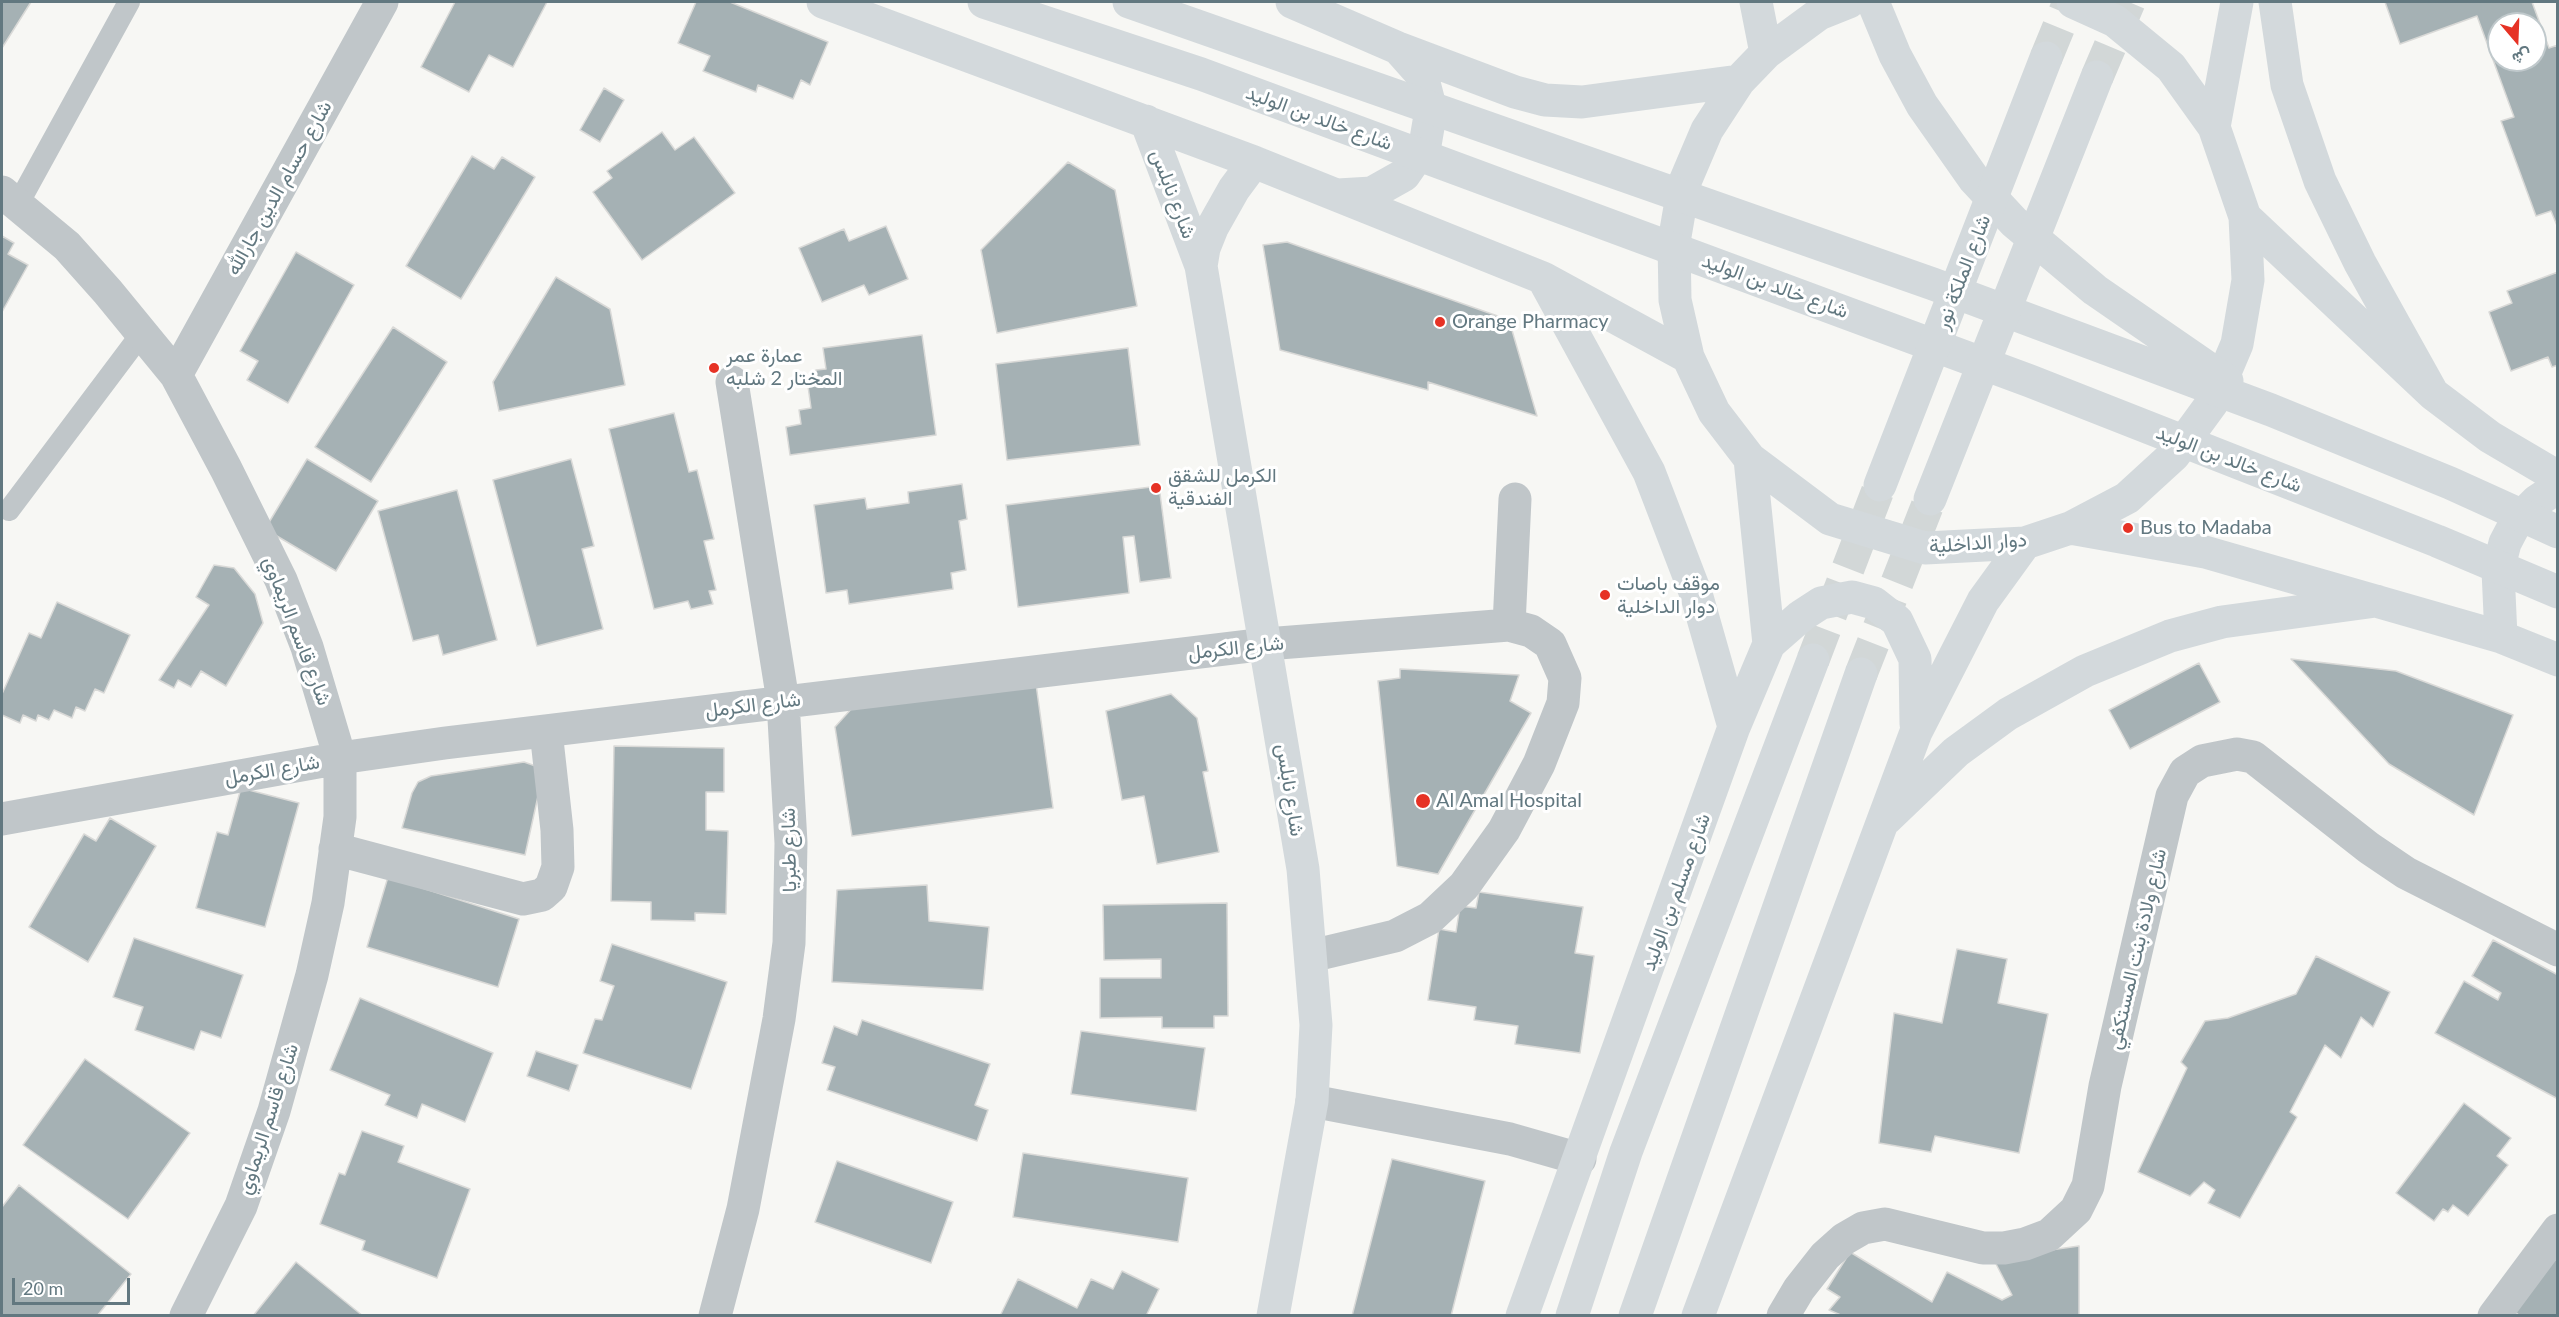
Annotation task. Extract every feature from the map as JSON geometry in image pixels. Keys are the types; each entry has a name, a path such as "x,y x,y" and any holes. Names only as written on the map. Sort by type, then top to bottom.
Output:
{"main road":[{"path":"823,2 1254,162 1543,278 1688,357"},
{"name":"شارع خالد بن الوليد","path":"984,2 1212,78 2030,381 2437,541 2558,592"},
{"path":"1129,2 1922,280 2271,411 2450,483 2558,532"},
{"path":"1292,2 1398,48 1515,92 1545,100 1582,102 1604,100 1739,81"},
{"path":"1756,2 1766,53"},
{"name":"دوار الداخلية","path":"1849,2 1819,14 1766,53 1739,81 1707,130 1684,184 1674,242 1675,300 1688,357 1714,412 1750,459 1830,519 1925,548 2025,543 2070,528 2127,498 2174,455 2212,403 2237,344 2248,280 2245,217 2214,127 2171,67 2115,21 2073,2"},
{"path":"1873,2 1896,55 1922,105 1974,179 2014,222 2095,290 2271,411"},
{"path":"2214,127 2237,2"},
{"path":"2275,2 2287,85 2320,181 2360,263 2433,394"},
{"path":"1336,195 1372,193 1404,175 1425,145 1431,110 1422,75 1398,48"},
{"name":"شارع الملكة نور","path":"1880,485 2046,58"},
{"path":"1930,499 2097,77"},
{"name":"شارع نابلس","path":"1146,121 1201,266 1303,869 1316,1024 1312,1101 1273,1316"},
{"name":"شارع نابلس","path":"1201,266 1204,248 1212,228 1234,189 1254,162"},
{"path":"2245,217 2433,394 2490,437 2558,477"},
{"path":"1543,278 1649,472 1697,597 1734,728"},
{"name":"شارع مسلم بن الوليد","path":"1522,1316 1734,728 1769,644 1750,459"},
{"path":"2501,637 2498,570 2505,543 2516,522 2537,501 2558,487"},
{"path":"2070,528 2205,552 2501,637 2558,660"},
{"path":"1698,1316 1878,827 1916,732 1983,601 2025,543"},
{"path":"1769,644 1801,616 1821,603 1852,597 1874,603 1897,621 1915,659 1916,732"},
{"path":"1878,827 1956,752 2008,714 2085,671 2170,636 2222,622 2376,601"},
{"path":"1572,1316 1626,1152 1813,660"},
{"path":"1635,1316 1861,674"}],"street":[{"name":"شارع حسام الدين جارالله","path":"176,375 382,2"},
{"name":"شارع قاسم الريماوي","path":"10,198 67,246 176,375 281,580 311,656 340,758 340,817 328,903 312,975 274,1111 241,1206 186,1316"},
{"name":"شارع طبريا","path":"715,1316 743,1209 779,1019 789,943 791,843 783,701 732,382"},
{"path":"1311,956 1395,936 1430,918 1464,886 1504,830 1539,764 1563,703 1565,678 1550,644 1531,631 1509,625 1515,500"},
{"name":"شارع الكرمل","path":"2,819 340,758 546,731 1266,644 1509,625"},
{"path":"335,849 523,899 542,895 551,887 558,867 557,830 546,731"},
{"name":"شارع ولادة بنت المستكفي","path":"1783,1316 1799,1289 1825,1256 1844,1239 1863,1228 1885,1224 1983,1248 2004,1248 2025,1244 2049,1235 2076,1210 2088,1186 2105,1086 2172,796 2186,772 2202,761 2237,754 2253,757 2369,849 2406,873 2558,950"},
{"path":"1312,1101 1510,1139 1580,1159"},
{"path":"2494,1316 2558,1230"}],"lane":[{"path":"10,198 129,2"},
{"path":"9,510 142,333"}],"building":[{"path":"2,2 31,2 2,48"},
{"path":"455,2 547,2 513,67 489,55 469,92 421,67"},
{"path":"696,2 730,2 828,42 810,85 801,80 793,99 758,85 756,92 703,71 710,56 678,43"},
{"path":"2385,2 2532,2 2536,12 2487,12 2487,43 2477,16 2400,44"},
{"path":"2547,43 2549,48 2558,45 2558,228 2551,211 2536,216 2501,121 2514,117 2498,72 2547,72"},
{"path":"604,88 624,100 600,142 580,130"},
{"path":"662,132 675,150 694,137 735,193 642,260 593,192 612,178 607,171"},
{"path":"472,156 494,169 502,157 535,177 461,299 406,266"},
{"path":"1068,162 1115,190 1137,306 997,333 981,250"},
{"path":"886,226 908,279 869,295 864,285 822,302 799,248 844,229 849,241"},
{"path":"2,236 14,243 8,254 28,265 2,312"},
{"path":"1287,242 1509,320 1537,416 1428,382 1428,390 1280,350 1263,245"},
{"path":"296,252 354,285 288,403 247,380 258,361 240,351"},
{"path":"2558,272 2558,365 2552,367 2548,357 2511,371 2489,312 2512,303 2507,291"},
{"path":"556,277 610,309 625,385 499,411 493,382"},
{"path":"393,327 447,362 371,482 315,447"},
{"path":"922,335 936,435 790,455 786,427 801,424 799,410 811,408 808,386 818,385 816,370 826,369 823,348"},
{"path":"1128,348 1140,445 1007,460 996,364"},
{"path":"674,413 689,472 697,470 714,539 704,541 716,590 709,591 713,604 691,609 688,601 654,609 609,429"},
{"path":"307,459 378,501 336,571 265,529"},
{"path":"571,459 594,546 582,549 603,629 537,646 493,480"},
{"path":"962,484 967,519 959,521 966,570 951,573 953,589 849,604 847,590 826,593 814,505 865,498 867,509 909,503 908,492"},
{"path":"1159,486 1171,578 1140,582 1134,536 1123,537 1129,593 1018,607 1006,505"},
{"path":"457,490 497,640 443,655 438,635 413,641 378,511"},
{"path":"214,565 234,568 255,594 263,623 226,686 201,671 191,687 178,680 174,688 159,680 209,605 196,597"},
{"path":"57,602 130,635 104,693 95,689 85,711 76,707 72,718 54,710 49,720 38,715 36,721 23,715 20,723 2,715 2,694 29,633 41,638"},
{"path":"2291,659 2396,671 2513,715 2474,815 2389,764"},
{"path":"2199,663 2220,702 2130,749 2109,710"},
{"path":"1400,669 1519,675 1510,701 1531,713 1438,874 1397,866 1378,681 1400,678"},
{"path":"1036,684 1053,808 852,836 835,727 853,707"},
{"path":"1171,694 1197,718 1208,771 1203,772 1219,852 1157,864 1144,796 1122,800 1106,711"},
{"path":"614,746 724,748 724,792 706,792 706,830 728,831 726,914 695,913 695,921 651,920 651,902 611,901"},
{"path":"524,762 544,769 525,855 402,828 412,793 418,782 431,776"},
{"path":"241,788 299,803 265,927 196,908 217,832 228,835"},
{"path":"110,818 156,846 88,962 29,927 84,834 96,841"},
{"path":"388,877 519,919 498,987 367,947"},
{"path":"927,885 929,921 989,927 983,990 832,982 837,890"},
{"path":"1479,892 1583,907 1575,953 1594,956 1580,1053 1515,1044 1518,1026 1474,1020 1476,1007 1428,1000 1439,929 1456,932 1460,906 1476,908"},
{"path":"1227,903 1228,1016 1214,1016 1214,1028 1162,1028 1162,1017 1100,1018 1100,978 1161,978 1161,959 1104,960 1103,905"},
{"path":"134,938 243,975 221,1038 201,1031 194,1050 135,1030 143,1007 113,997"},
{"path":"2493,940 2558,975 2558,1099 2435,1033 2464,981 2498,1000 2501,993 2472,976"},
{"path":"612,944 727,982 691,1089 583,1053 595,1019 602,1020 614,986 600,981"},
{"path":"1957,949 2007,959 1998,1003 2048,1014 2019,1153 1935,1136 1931,1152 1879,1143 1894,1013 1942,1023"},
{"path":"2316,956 2390,992 2373,1027 2361,1017 2341,1058 2325,1045 2290,1112 2297,1117 2240,1218 2208,1203 2215,1190 2204,1182 2190,1196 2138,1172 2187,1068 2181,1062 2205,1021 2228,1018 2296,994"},
{"path":"360,998 493,1053 465,1122 422,1104 417,1118 385,1105 390,1095 330,1070"},
{"path":"862,1020 990,1064 975,1105 988,1110 977,1141 827,1090 835,1067 822,1063 834,1026 857,1035"},
{"path":"1081,1031 1205,1048 1196,1111 1071,1094"},
{"path":"536,1051 578,1065 569,1091 527,1076"},
{"path":"85,1059 190,1133 128,1219 23,1145"},
{"path":"2464,1103 2511,1138 2497,1156 2508,1165 2468,1216 2453,1205 2448,1212 2443,1209 2434,1221 2396,1193"},
{"path":"362,1131 404,1146 398,1162 470,1189 437,1278 362,1250 365,1241 320,1224 339,1173 345,1175"},
{"path":"1023,1153 1188,1178 1178,1242 1013,1217"},
{"path":"1392,1159 1485,1181 1451,1316 1352,1316"},
{"path":"837,1161 953,1202 931,1263 815,1222"},
{"path":"19,1185 131,1274 97,1316 2,1316 2,1207"},
{"path":"2079,1246 2079,1314 2081,1316 1843,1316 1829,1310 1840,1297 1827,1289 1850,1252 1932,1302 1947,1272 2002,1300 2012,1295 1993,1258"},
{"path":"2553,1258 2558,1261 2558,1316 2520,1316 2514,1311"},
{"path":"296,1262 363,1316 253,1316"},
{"path":"1122,1271 1159,1289 1146,1316 1000,1316 1018,1279 1077,1308 1091,1279 1113,1289"}],"tunnel":[{"path":"2046,58 2069,2"},
{"path":"2097,77 2129,2"},
{"path":"1813,660 1880,485"},
{"path":"1861,674 1930,499"}],"place":[{"name":"Orange Pharmacy","path":"1440,322"},
{"name":"عمارة عمر المختار 2 شلبه","path":"714,368"},
{"name":"الكرمل للشقق الفندقية","path":"1156,488"},
{"name":"Bus to Madaba","path":"2128,528"},
{"name":"موقف باصات دوار الداخلية","path":"1605,595"},
{"name":"Al Amal Hospital","path":"1423,801"}]}
